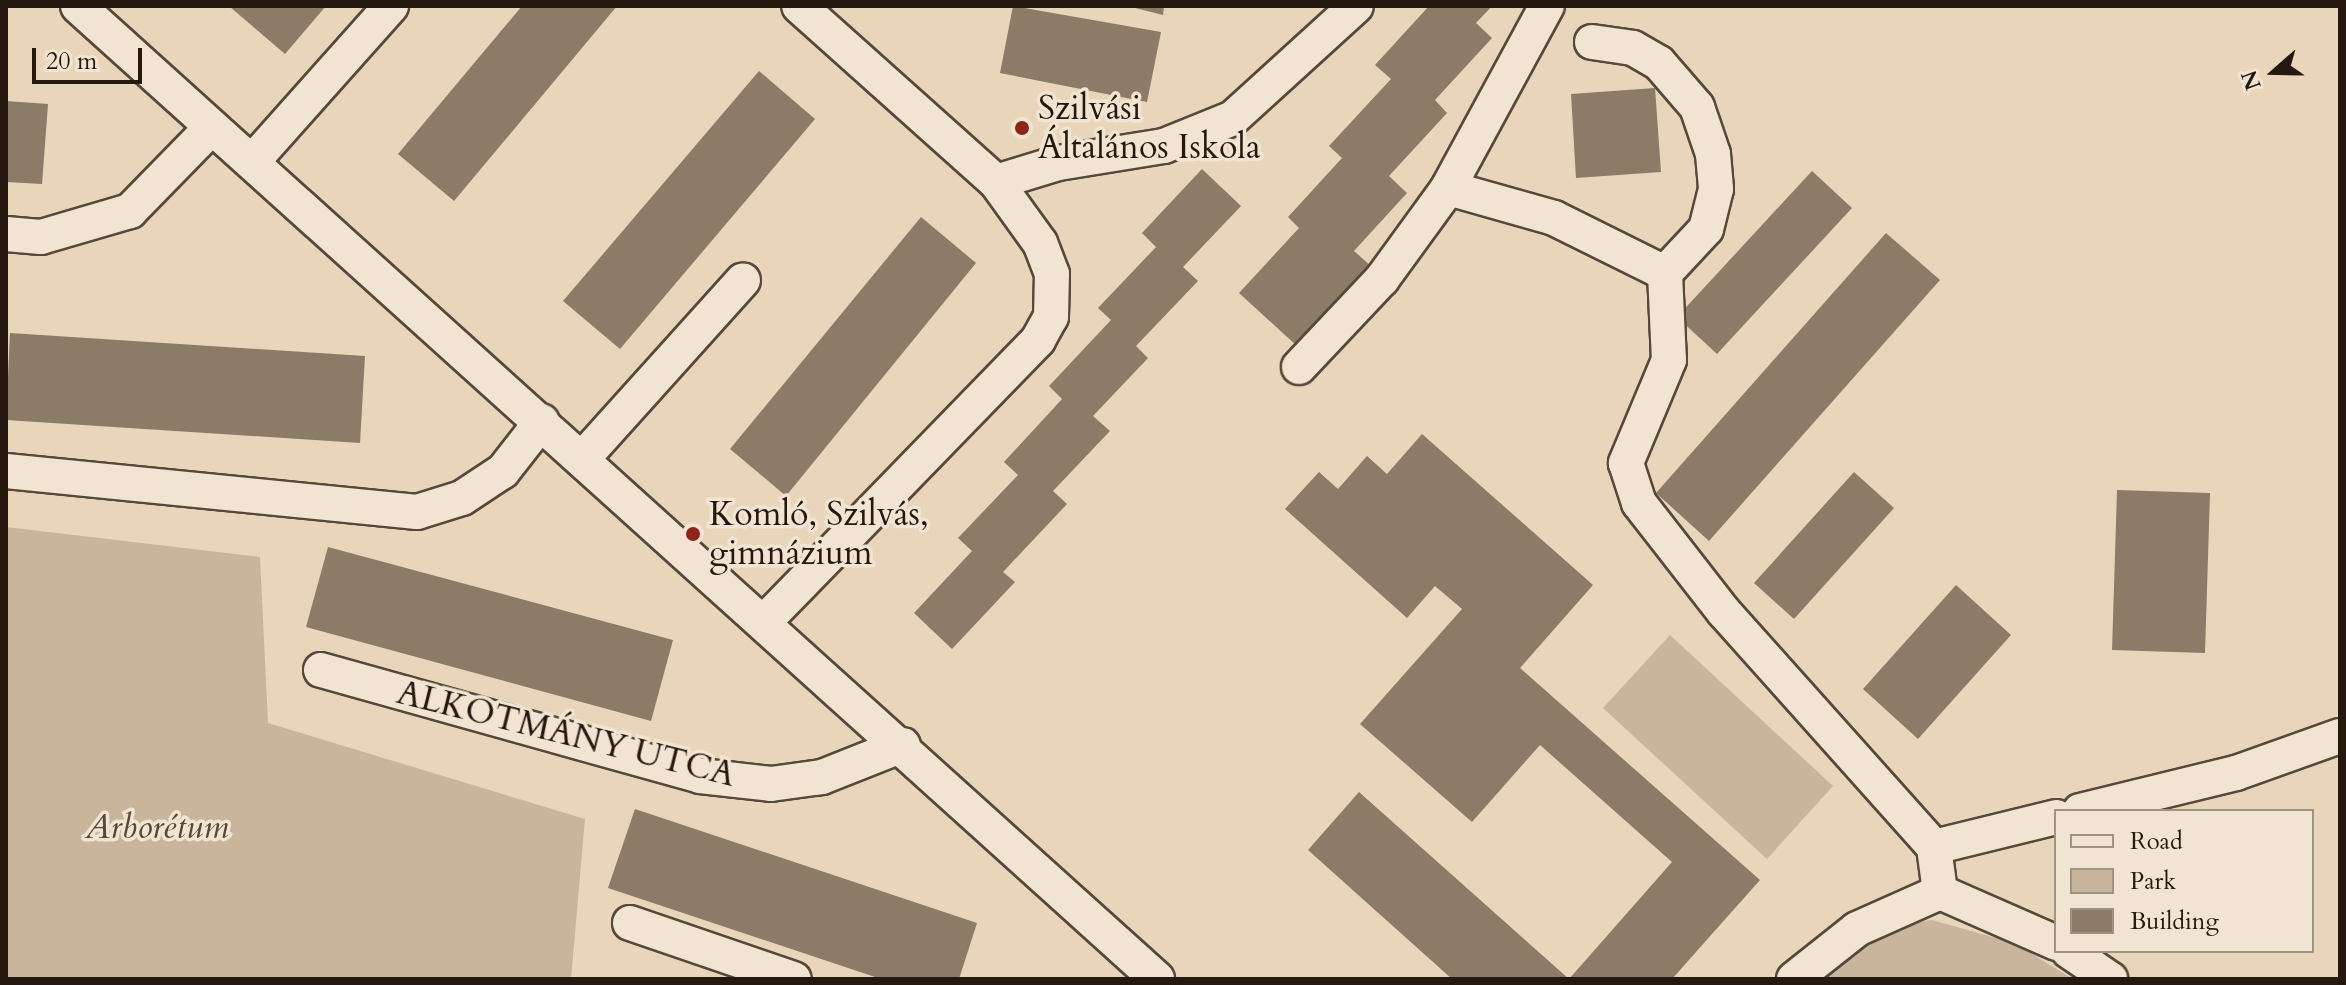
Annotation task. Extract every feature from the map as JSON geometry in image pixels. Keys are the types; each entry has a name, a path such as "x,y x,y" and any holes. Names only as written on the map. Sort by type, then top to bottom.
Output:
{"street":[{"path":"78,6 903,745 1157,979"},
{"path":"252,162 391,6"},
{"path":"765,621 1038,340 1051,317 1052,274 1040,243 996,182 799,6"},
{"path":"996,182 1058,163 1164,146 1233,118 1356,6"},
{"path":"1299,367 1382,279 1448,188 1547,6"},
{"path":"1592,42 1633,48 1659,63 1697,107 1713,154 1716,189 1706,229 1665,273 1669,360 1626,463 1639,503 1724,612 1934,847 1940,892"},
{"path":"6,234 41,237 130,211 212,127"},
{"path":"1448,188 1554,218 1665,273"},
{"path":"583,458 743,280"},
{"path":"6,471 417,512 462,498 503,471 542,421"},
{"name":"ALKOTMÁNY UTCA","path":"321,670 700,776 771,784 822,777 903,745"},
{"path":"2088,809 2236,773 2340,736"},
{"path":"1934,847 2054,817"},
{"path":"1794,979 1857,929 1940,892 2054,942"},
{"path":"630,923 794,979"},
{"path":"2072,953 2110,979"}],"green space":[{"name":"Arborétum","path":"6,527 260,557 268,723 585,819 571,979 6,979"},
{"path":"1670,635 1833,786 1767,859 1603,708"},
{"path":"1932,920 2014,943 2073,979 1818,979 1857,943 1892,927"}],"building":[{"path":"229,6 326,6 285,54"},
{"path":"522,6 617,6 454,201 398,154"},
{"path":"1013,6 1161,32 1147,102 1000,73"},
{"path":"1127,6 1164,6 1163,15"},
{"path":"1429,6 1492,6 1476,23 1492,38 1435,100 1447,113 1389,176 1407,193 1354,251 1371,266 1297,346 1239,293 1299,228 1288,217 1342,158 1329,146 1391,79 1375,65"},
{"path":"759,71 815,119 620,349 563,301"},
{"path":"1655,88 1661,172 1576,178 1571,94"},
{"path":"6,101 48,104 42,184 6,182"},
{"path":"1202,169 1241,206 1183,267 1198,281 1136,346 1148,358 1093,416 1110,431 1053,491 1067,504 1003,572 1015,582 952,649 914,613 972,551 958,538 1018,475 1004,462 1062,399 1049,386 1111,320 1098,308 1156,247 1142,233"},
{"path":"1812,171 1852,208 1717,354 1677,317"},
{"path":"921,217 976,263 786,496 730,449"},
{"path":"1886,233 1940,280 1709,541 1656,493"},
{"path":"10,333 365,356 360,443 6,420"},
{"path":"1422,434 1593,585 1520,668 1760,880 1672,979 1569,979 1672,862 1540,745 1472,822 1360,724 1462,609 1435,586 1407,618 1285,509 1319,472 1338,489 1367,456 1387,474"},
{"path":"1854,472 1894,508 1794,619 1754,583"},
{"path":"2117,490 2210,493 2205,653 2112,650"},
{"path":"328,547 673,640 651,721 306,627"},
{"path":"1956,585 2011,635 1918,739 1863,689"},
{"path":"1359,792 1569,979 1452,979 1308,850"},
{"path":"635,809 977,923 959,979 881,979 608,888"}],"place":[{"name":"Szilvási Általános Iskola","path":"1022,128"},
{"name":"Komló, Szilvás, gimnázium","path":"693,534"}]}
